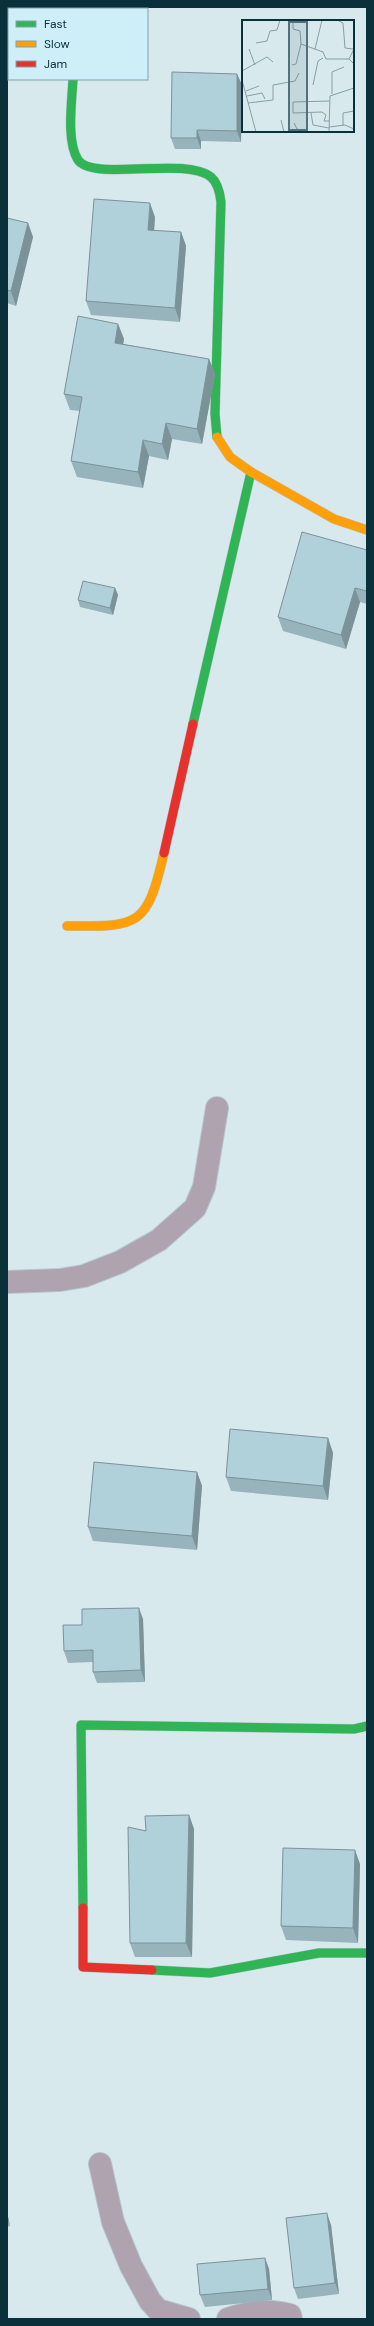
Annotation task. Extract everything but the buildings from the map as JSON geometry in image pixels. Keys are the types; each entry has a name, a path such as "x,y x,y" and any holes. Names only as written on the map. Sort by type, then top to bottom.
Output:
{"street":[{"path":"73,80 71,112 73,144 78,158 84,166 96,169 138,169 194,173 207,176 214,182 220,191 221,202 214,414 217,439 230,456 251,472 334,519 367,530"},
{"path":"67,926 129,922 142,915 149,901 166,843 251,472"},
{"path":"7,1282 60,1280 84,1276 120,1262 159,1240 195,1208 204,1187 217,1108"},
{"path":"367,1726 354,1729 81,1725 83,1967 210,1973 319,1953 367,1953"},
{"path":"100,2164 113,2222 131,2266 150,2301 158,2310 189,2319"},
{"path":"228,2319 254,2311 275,2311 290,2315 292,2319"}],"traffic: fast":[{"path":"73,80 71,132 74,152 78,160 87,166 101,169 120,170 161,168 198,171 211,177 217,185 221,202 215,414 217,437"},
{"path":"193,724 251,472"},
{"path":"83,1908 81,1725 354,1729 367,1726"},
{"path":"152,1970 210,1973 319,1953 367,1953"}],"traffic: slow":[{"path":"217,437 230,457 251,472 334,519 367,530"},
{"path":"67,926 111,925 125,923 136,917 145,908 152,895 164,853"}],"traffic: jam":[{"path":"164,853 193,724"},
{"path":"83,1908 83,1967 152,1970"}]}
